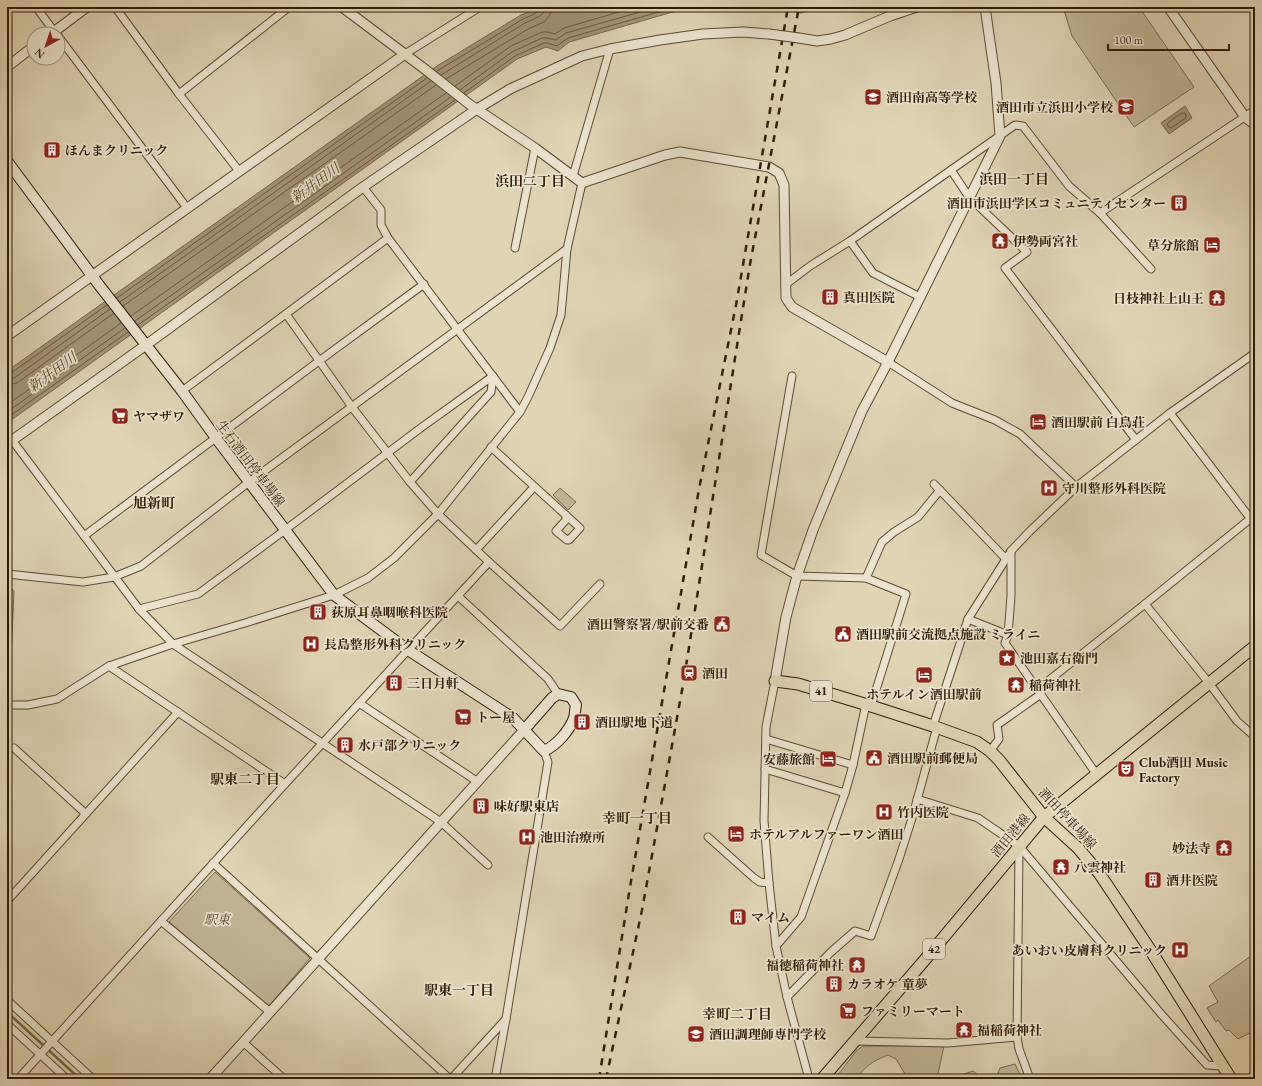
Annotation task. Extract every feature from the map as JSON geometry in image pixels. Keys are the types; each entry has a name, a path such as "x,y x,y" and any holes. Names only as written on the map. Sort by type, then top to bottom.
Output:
{"main road":[{"name":"生石酒田停車場線","path":"7,161 92,276 182,391 334,595 408,650 513,718 544,751"},
{"name":"酒田港線","path":"822,1079 923,962 1044,817 1255,646"},
{"name":"酒田停車場線","path":"775,681 795,684 869,705 977,742 990,751 1000,760 1044,817 1078,848 1099,873 1151,951 1231,1079"},
{"path":"524,730 552,698 558,694 571,697 576,705 574,718 567,731 552,747 544,751"}],"street":[{"path":"36,7 49,26"},
{"path":"64,26 87,7"},
{"path":"115,7 179,94 239,171"},
{"path":"179,94 289,7"},
{"path":"342,7 473,107 535,148 582,183"},
{"path":"7,336 405,54 480,7"},
{"path":"488,865 441,822 173,644 139,609 84,536 9,442 143,341 363,187 473,107 510,89 582,56 610,50 660,40 703,34 743,32 817,41 845,35 890,16 917,7"},
{"path":"808,1079 787,997 776,946 764,821 766,727 786,617 797,576 813,530 862,411 888,362 1000,136 996,83 985,7"},
{"path":"1168,7 1245,117 1255,125"},
{"path":"66,48 187,208"},
{"path":"573,176 610,50"},
{"path":"7,67 26,52"},
{"path":"1100,213 1255,110"},
{"path":"785,285 810,266 850,241 1015,125 1023,126 1069,186 1100,213 1151,269"},
{"path":"515,248 535,148"},
{"path":"582,183 665,154 680,152 769,167 779,173 784,186 786,298 792,307 888,362 952,403 995,420 1020,434 1076,487"},
{"path":"951,170 969,197 1027,252 1005,268 1136,440"},
{"path":"7,705 28,705 57,699 110,666 173,644 334,595 368,578 394,558 438,514 520,412 528,397 550,348 561,315 567,249 582,183"},
{"path":"363,187 381,210 381,225 388,238 520,412"},
{"path":"182,391 388,238"},
{"path":"850,241 873,273 920,297"},
{"path":"7,574 83,582 114,577 141,566 249,482 567,249"},
{"path":"84,536 424,284"},
{"path":"286,314 352,407 410,482 438,514 560,626 600,584"},
{"path":"787,997 831,952 855,931 871,936 899,859 917,799 935,727 968,619 1011,551 1076,487 1170,414 1255,353"},
{"path":"139,609 198,594 493,376"},
{"path":"410,482 491,392 493,376"},
{"path":"776,946 800,916 845,794 869,705 906,594 866,578 797,576 761,554 792,376"},
{"path":"990,751 999,739 997,725 1040,692 1252,516 1170,414"},
{"path":"491,447 566,515"},
{"path":"934,484 1006,559"},
{"path":"476,550 534,487"},
{"path":"866,578 882,542 894,532 918,518 940,490"},
{"path":"1011,551 1011,596 1008,635 1005,643 1097,774"},
{"path":"18,1079 322,743 489,562"},
{"path":"458,596 548,679 558,694"},
{"path":"1145,604 1210,683 1237,721 1255,737"},
{"path":"968,619 1008,635"},
{"path":"110,666 285,784"},
{"path":"359,703 478,782"},
{"path":"7,901 178,712"},
{"path":"210,1079 524,730"},
{"path":"766,739 853,765"},
{"path":"14,748 86,814"},
{"path":"495,1079 548,762 544,751"},
{"path":"765,769 845,794"},
{"path":"917,799 978,818 1019,846 1162,1015 1207,1065 1222,1066"},
{"path":"708,837 754,878 760,882 769,883"},
{"path":"1019,846 1017,1037 1018,1049 1030,1079"},
{"path":"213,863 451,1079 506,1019"},
{"path":"161,920 270,1012"},
{"path":"7,1000 93,1079"},
{"path":"7,1024 67,1079"},
{"path":"856,1040 948,1043 1017,1037"},
{"path":"243,1042 284,1079"}],"green space":[{"path":"1063,7 1139,7 1194,87 1134,127 1072,36"},
{"path":"560,488 576,502 568,510 553,495"},
{"path":"7,585 14,591 11,658 7,658"},
{"name":"駅東","path":"215,872 310,958 269,1006 169,922"},
{"path":"1255,953 1255,1039 1250,1033 1238,1039 1229,1030 1226,1031 1218,1020 1216,1022 1207,1008 1218,1002 1209,986"},
{"path":"863,1046 944,1046 938,1074 943,1079 908,1079 896,1059 888,1055 873,1062 857,1076 848,1079 841,1079 838,1075 856,1051"},
{"path":"1015,1064 1022,1079 1001,1079 998,1073 1000,1068"},
{"path":"973,1071 978,1075 976,1079 949,1079"}],"water":[{"name":"新井田川","path":"540,7 734,7 683,9 569,42 558,51 546,47 517,59 7,423 7,371 437,66 521,15"},
{"path":"774,7 821,7 801,13"},
{"path":"1185,106 1192,118 1169,134 1161,123"}],"waterway":[{"path":"7,1012 80,1079"}],"railway":[{"path":"599,1079 630,887 699,489 736,305 788,7"},
{"path":"606,1079 642,910 683,685 750,264 799,7"}],"place":[{"name":"酒田南高等学校","path":"873,97"},
{"name":"酒田市立浜田小学校","path":"1126,107"},
{"name":"ほんまクリニック","path":"52,150"},
{"name":"酒田市浜田学区コミュニティセンター","path":"1179,203"},
{"name":"伊勢両宮社","path":"1000,241"},
{"name":"草分旅館","path":"1212,245"},
{"name":"真田医院","path":"830,297"},
{"name":"日枝神社上山王","path":"1217,298"},
{"name":"ヤマザワ","path":"120,416"},
{"name":"酒田駅前 白鳥荘","path":"1038,422"},
{"name":"守川整形外科医院","path":"1049,488"},
{"name":"荻原耳鼻咽喉科医院","path":"318,612"},
{"name":"酒田警察署/駅前交番","path":"722,624"},
{"name":"酒田駅前交流拠点施設 ミライニ","path":"843,634"},
{"name":"長島整形外科クリニック","path":"311,644"},
{"name":"池田嘉右衛門","path":"1007,658"},
{"name":"酒田","path":"689,673"},
{"name":"ホテルイン酒田駅前","path":"924,675"},
{"name":"三日月軒","path":"394,683"},
{"name":"稲荷神社","path":"1016,685"},
{"name":"トー屋","path":"463,717"},
{"name":"酒田駅地下道","path":"582,722"},
{"name":"水戸部クリニック","path":"345,745"},
{"name":"酒田駅前郵便局","path":"874,758"},
{"name":"安藤旅館","path":"828,759"},
{"name":"Club酒田 Music Factory","path":"1126,769"},
{"name":"味好駅東店","path":"481,806"},
{"name":"竹内医院","path":"884,812"},
{"name":"ホテルアルファーワン酒田","path":"736,834"},
{"name":"池田治療所","path":"527,837"},
{"name":"妙法寺","path":"1224,848"},
{"name":"八雲神社","path":"1061,867"},
{"name":"酒井医院","path":"1153,880"},
{"name":"マイム","path":"738,917"},
{"name":"あいおい皮膚科クリニック","path":"1180,950"},
{"name":"福徳稲荷神社","path":"857,965"},
{"name":"カラオケ 童夢","path":"834,984"},
{"name":"ファミリーマート","path":"848,1011"},
{"name":"福稲荷神社","path":"964,1030"},
{"name":"酒田調理師専門学校","path":"696,1034"}],"district":[{"name":"浜田一丁目","path":"1014,179"},
{"name":"浜田二丁目","path":"530,181"},
{"name":"旭新町","path":"154,503"},
{"name":"駅東二丁目","path":"245,779"},
{"name":"幸町一丁目","path":"637,818"},
{"name":"駅東一丁目","path":"459,990"},
{"name":"幸町二丁目","path":"737,1014"}]}
